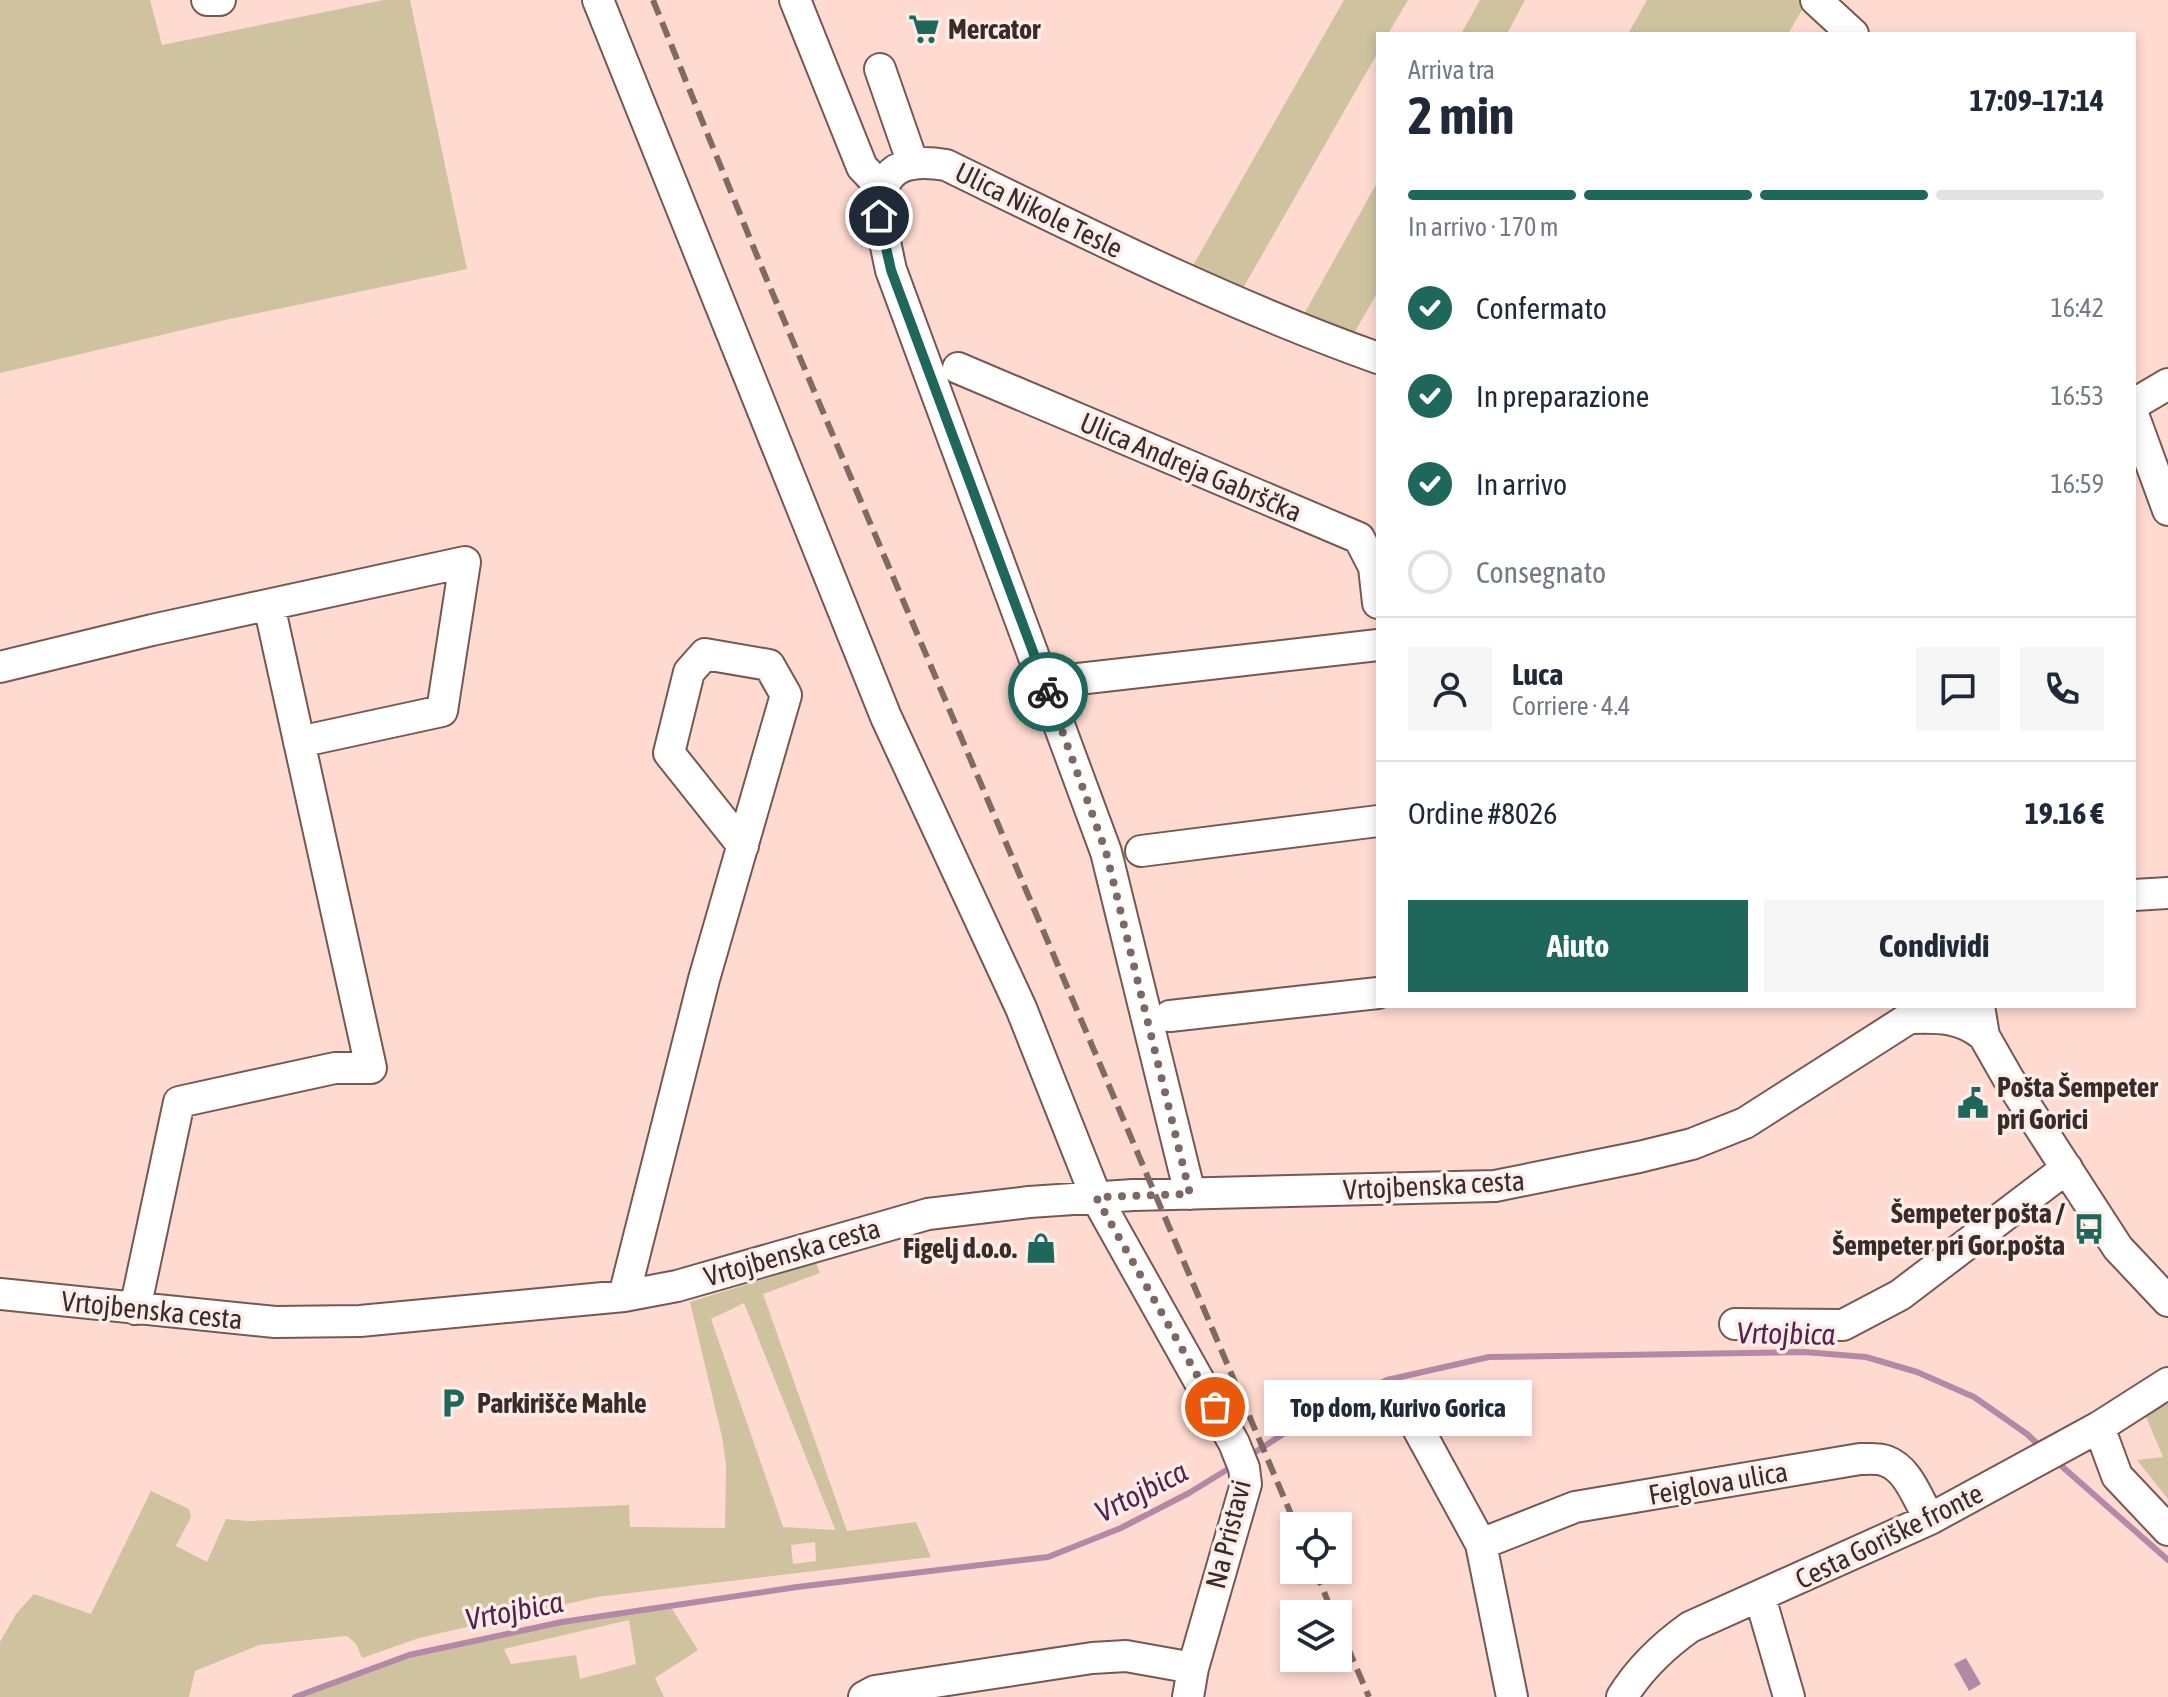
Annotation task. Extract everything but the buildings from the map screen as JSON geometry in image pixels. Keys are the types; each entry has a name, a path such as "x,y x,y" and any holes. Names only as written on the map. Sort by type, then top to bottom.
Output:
{"street":[{"path":"207,0 220,0"},
{"name":"Na Pristavi","path":"598,0 886,717 1021,1008 1096,1197 1239,1455 1246,1484 1190,1682 1126,1656 1092,1658 875,1691 864,1697"},
{"path":"795,0 862,167 882,188"},
{"path":"1816,0 1851,32"},
{"path":"880,69 913,164 897,168 882,188 879,216 891,270 1106,852 1190,1194"},
{"path":"846,78 847,128"},
{"name":"Ulica Nikole Tesle","path":"913,164 924,161 946,165 1295,329 1376,357"},
{"name":"Ulica Andreja Gabrščka","path":"958,368 1359,538 1374,567 1376,585"},
{"path":"2136,403 2168,384"},
{"path":"2136,422 2168,510"},
{"path":"0,667 465,562 442,711 299,742"},
{"path":"135,1309 179,1102 335,1068 371,1068 269,605"},
{"path":"1078,679 1376,645"},
{"path":"624,1296 704,979 743,846 786,695 769,665 705,654 689,672 669,753 743,846"},
{"path":"1141,851 1376,821"},
{"path":"2136,895 2168,893"},
{"path":"1170,1016 1376,993"},
{"path":"1979,1008 1984,1036"},
{"path":"1920,1012 1967,1023 1984,1036 2118,1248 2168,1301"},
{"name":"Vrtojbenska cesta","path":"0,1294 275,1322 347,1321 624,1296 677,1286 928,1214 1029,1202 1096,1197 1495,1186 1692,1144 1745,1123 1920,1012"},
{"path":"1735,1324 1843,1325 1900,1295 2067,1168"},
{"name":"Cesta Goriške fronte","path":"1622,1697 1636,1674 1666,1644 1690,1627 1930,1519 2099,1427 2163,1380"},
{"path":"1416,1425 1481,1544 1512,1697"},
{"path":"2099,1427 2117,1476 2168,1530"},
{"name":"Feiglova ulica","path":"1481,1544 1575,1507 1860,1459 1887,1461 1899,1469 1930,1519"},
{"path":"1760,1597 1789,1697"}],"shaded area":[{"path":"0,0 150,0 162,45 384,0 410,0 467,269 225,320 0,373"},
{"path":"1344,0 1408,0 1389,32 1376,32 1376,56 1242,290 1191,269"},
{"path":"1480,0 1525,0 1508,32 1462,32"},
{"path":"1647,0 1805,0 1840,32 1826,32 1802,10 1789,32 1629,32"},
{"path":"1376,185 1376,295 1352,337 1303,316"},
{"path":"816,1263 820,1273 763,1294 847,1531 916,1522 931,1557 597,1597 419,1638 362,1658 356,1644 347,1636 259,1645 195,1671 189,1697 0,1697 0,1642 16,1614 34,1594 91,1614 151,1491 189,1509 191,1517 176,1546 207,1562 226,1519 248,1521 629,1505 630,1527 725,1528 726,1465 722,1437 690,1302","holes":["744,1303 835,1529 834,1530 783,1527 711,1319","815,1542 816,1561 793,1564 791,1545"]},
{"path":"2168,1404 2168,1499 2137,1460 2163,1457 2144,1412"},
{"path":"669,1604 698,1650 655,1678 664,1697 294,1697 422,1653 564,1620","holes":["629,1620 636,1664 580,1679 576,1655 511,1664 504,1649"]},
{"path":"1966,1658 1981,1684 1969,1691 1954,1664"}],"waterway":[{"name":"Vrtojbica","path":"1249,1456 1291,1429 1387,1380 1489,1357 1804,1352 1866,1357 1917,1372 1974,1397 2043,1449"},
{"name":"Vrtojbica","path":"2057,1462 2168,1560"},
{"name":"Vrtojbica","path":"295,1697 409,1655 562,1622 797,1587 1048,1557 1121,1528 1233,1466"}],"railway":[{"path":"653,0 764,273 1290,1512"},
{"path":"1321,1584 1327,1600"},
{"path":"1352,1658 1369,1697"}],"way so far":[{"path":"1048,692 1106,852 1190,1194 1096,1197 1215,1407"}],"place":[{"name":"Mercator","path":"924,29"},
{"name":"Pošta Šempeter pri Gorici","path":"1973,1103"},
{"name":"Šempeter pošta / Šempeter pri Gor.pošta","path":"2089,1229"},
{"name":"Figelj d.o.o.","path":"1041,1248"},
{"name":"Parkirišče Mahle","path":"453,1403"},
{"name":"Top dom, Kurivo Gorica","path":"1215,1407"}],"route":[{"path":"879,216 891,270 1048,692"}]}
